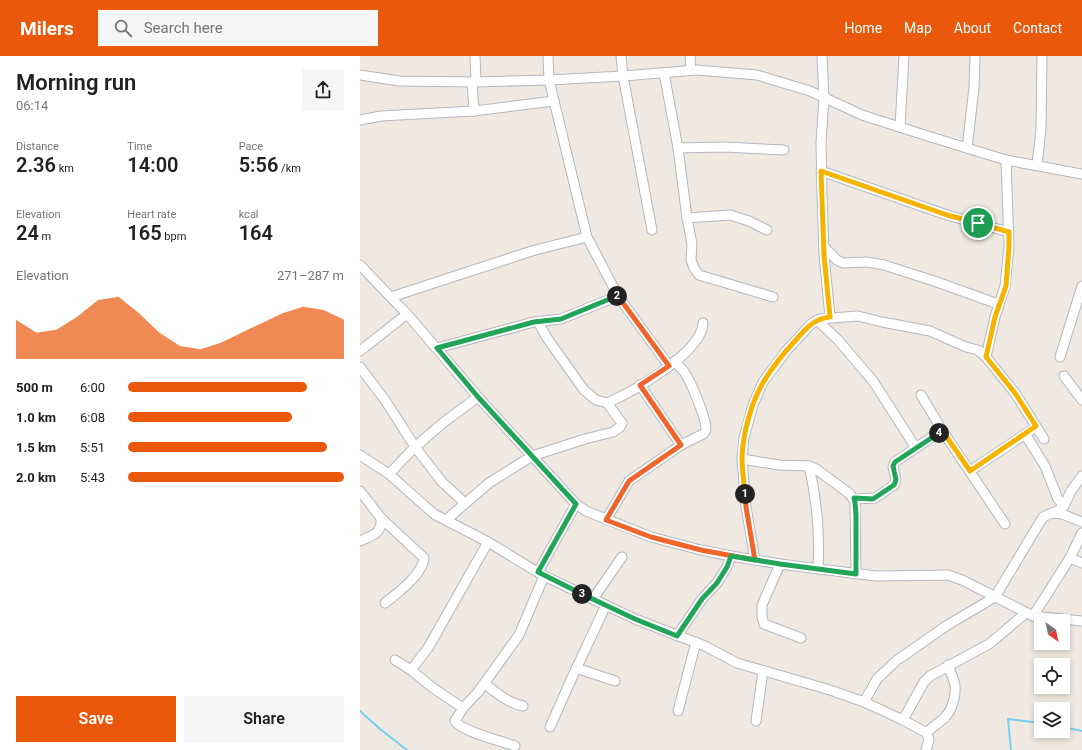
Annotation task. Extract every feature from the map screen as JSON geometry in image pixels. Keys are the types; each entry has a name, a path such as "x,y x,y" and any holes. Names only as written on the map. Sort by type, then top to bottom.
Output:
{"street":[{"path":"474,111 475,56"},
{"path":"548,56 549,80 587,237 618,296 672,363 685,374 702,414 706,428 703,434 681,445 629,481 606,520"},
{"path":"621,56 623,76 652,230"},
{"path":"690,56 691,70"},
{"path":"822,56 824,98 821,171 824,248 830,317"},
{"path":"900,127 904,56"},
{"path":"967,148 974,88 975,56"},
{"path":"1038,165 1041,129 1042,56"},
{"path":"360,75 399,81 474,82 623,76 691,70 757,76 810,91 862,115 1006,160 1082,174"},
{"path":"664,73 678,148 692,244 691,260 694,268 699,275 773,297"},
{"path":"360,120 382,116 474,111 554,101"},
{"path":"678,148 724,147 784,150"},
{"path":"986,357 998,304 1006,286 1009,232 1006,160"},
{"path":"821,171 947,215 1009,232"},
{"path":"687,218 730,215 749,221 767,230"},
{"path":"391,297 535,250 587,237"},
{"path":"824,248 837,260 843,263 867,262 884,265 998,304"},
{"path":"360,265 407,314 478,397 576,504 586,511 651,537 731,556 780,564 876,576 948,575 962,580 1029,614 1082,621"},
{"path":"1060,357 1082,286"},
{"path":"437,348 538,322 561,319 618,296"},
{"path":"360,351 407,314"},
{"path":"755,560 746,507 742,459 744,438 753,405 763,382 787,350 812,323 817,320 830,317 858,316 930,331 966,347 978,350 986,357 1015,393 1044,439"},
{"path":"817,320 838,340 873,381 916,448"},
{"path":"446,520 488,483 532,456 585,439 613,432 621,426 622,423 607,403 596,400 584,390 547,338 538,322"},
{"path":"607,403 640,385 686,353 696,341 703,323"},
{"path":"360,367 385,400 415,447 442,482 465,503"},
{"path":"1064,376 1082,400"},
{"path":"640,385 681,445"},
{"path":"921,395 942,430 1006,524"},
{"path":"388,474 415,447 444,422 478,397"},
{"path":"970,471 1036,426"},
{"path":"854,498 873,499 894,485 896,480 893,466 894,464 942,430"},
{"path":"1025,434 1044,466 1058,499 1064,505 1072,518"},
{"path":"360,455 388,474 430,512 488,542 541,574 606,605 677,636 696,642 737,663 830,690 864,702 927,733 929,740 926,750"},
{"path":"742,459 779,465 808,466 816,469 854,498 856,515 856,574"},
{"path":"808,466 815,494 819,546 818,569"},
{"path":"864,702 877,679 896,660 946,626 995,597 1043,518 1057,511 1064,505 1071,491 1082,476"},
{"path":"360,491 381,518 424,558 424,563 421,569 396,594 385,602"},
{"path":"515,746 474,733 457,724 455,721 463,708 485,684 493,670 519,635 541,574 576,504"},
{"path":"1053,513 1062,514 1082,522"},
{"path":"360,541 378,532 382,524 381,518"},
{"path":"903,720 924,682 930,676 989,644 1029,614 1070,558 1082,534"},
{"path":"410,670 428,648 488,542"},
{"path":"677,636 702,599 717,583 727,567 731,556"},
{"path":"593,599 622,557"},
{"path":"1070,558 1082,563"},
{"path":"780,564 762,605 762,617 764,624 801,638"},
{"path":"550,727 606,605"},
{"path":"678,711 696,642"},
{"path":"395,660 463,708"},
{"path":"927,733 951,710 955,684 948,665"},
{"path":"576,668 615,681"},
{"path":"756,721 763,671"},
{"path":"485,684 508,700 523,706"}],"waterway":[{"path":"360,711 407,750"},
{"path":"1011,750 1008,719 1034,722"},
{"path":"1070,728 1082,731"}],"route":[{"path":"978,223 947,215 821,171 824,255 830,317 820,319 812,323 787,350 763,382 753,405 744,438 742,459 746,507 755,560 731,556 701,550 651,537 606,520 632,477 681,445 640,385 669,366 618,296 561,319 534,322 437,348 478,397 576,504 538,572 635,619 677,636 702,599 717,583 727,567 731,556 780,564 856,574 856,515 854,498 873,499 894,485 896,482 893,466 895,462 942,430 970,471 1036,426 1015,393 986,357 1000,299 1006,286 1009,232 978,223"}]}
